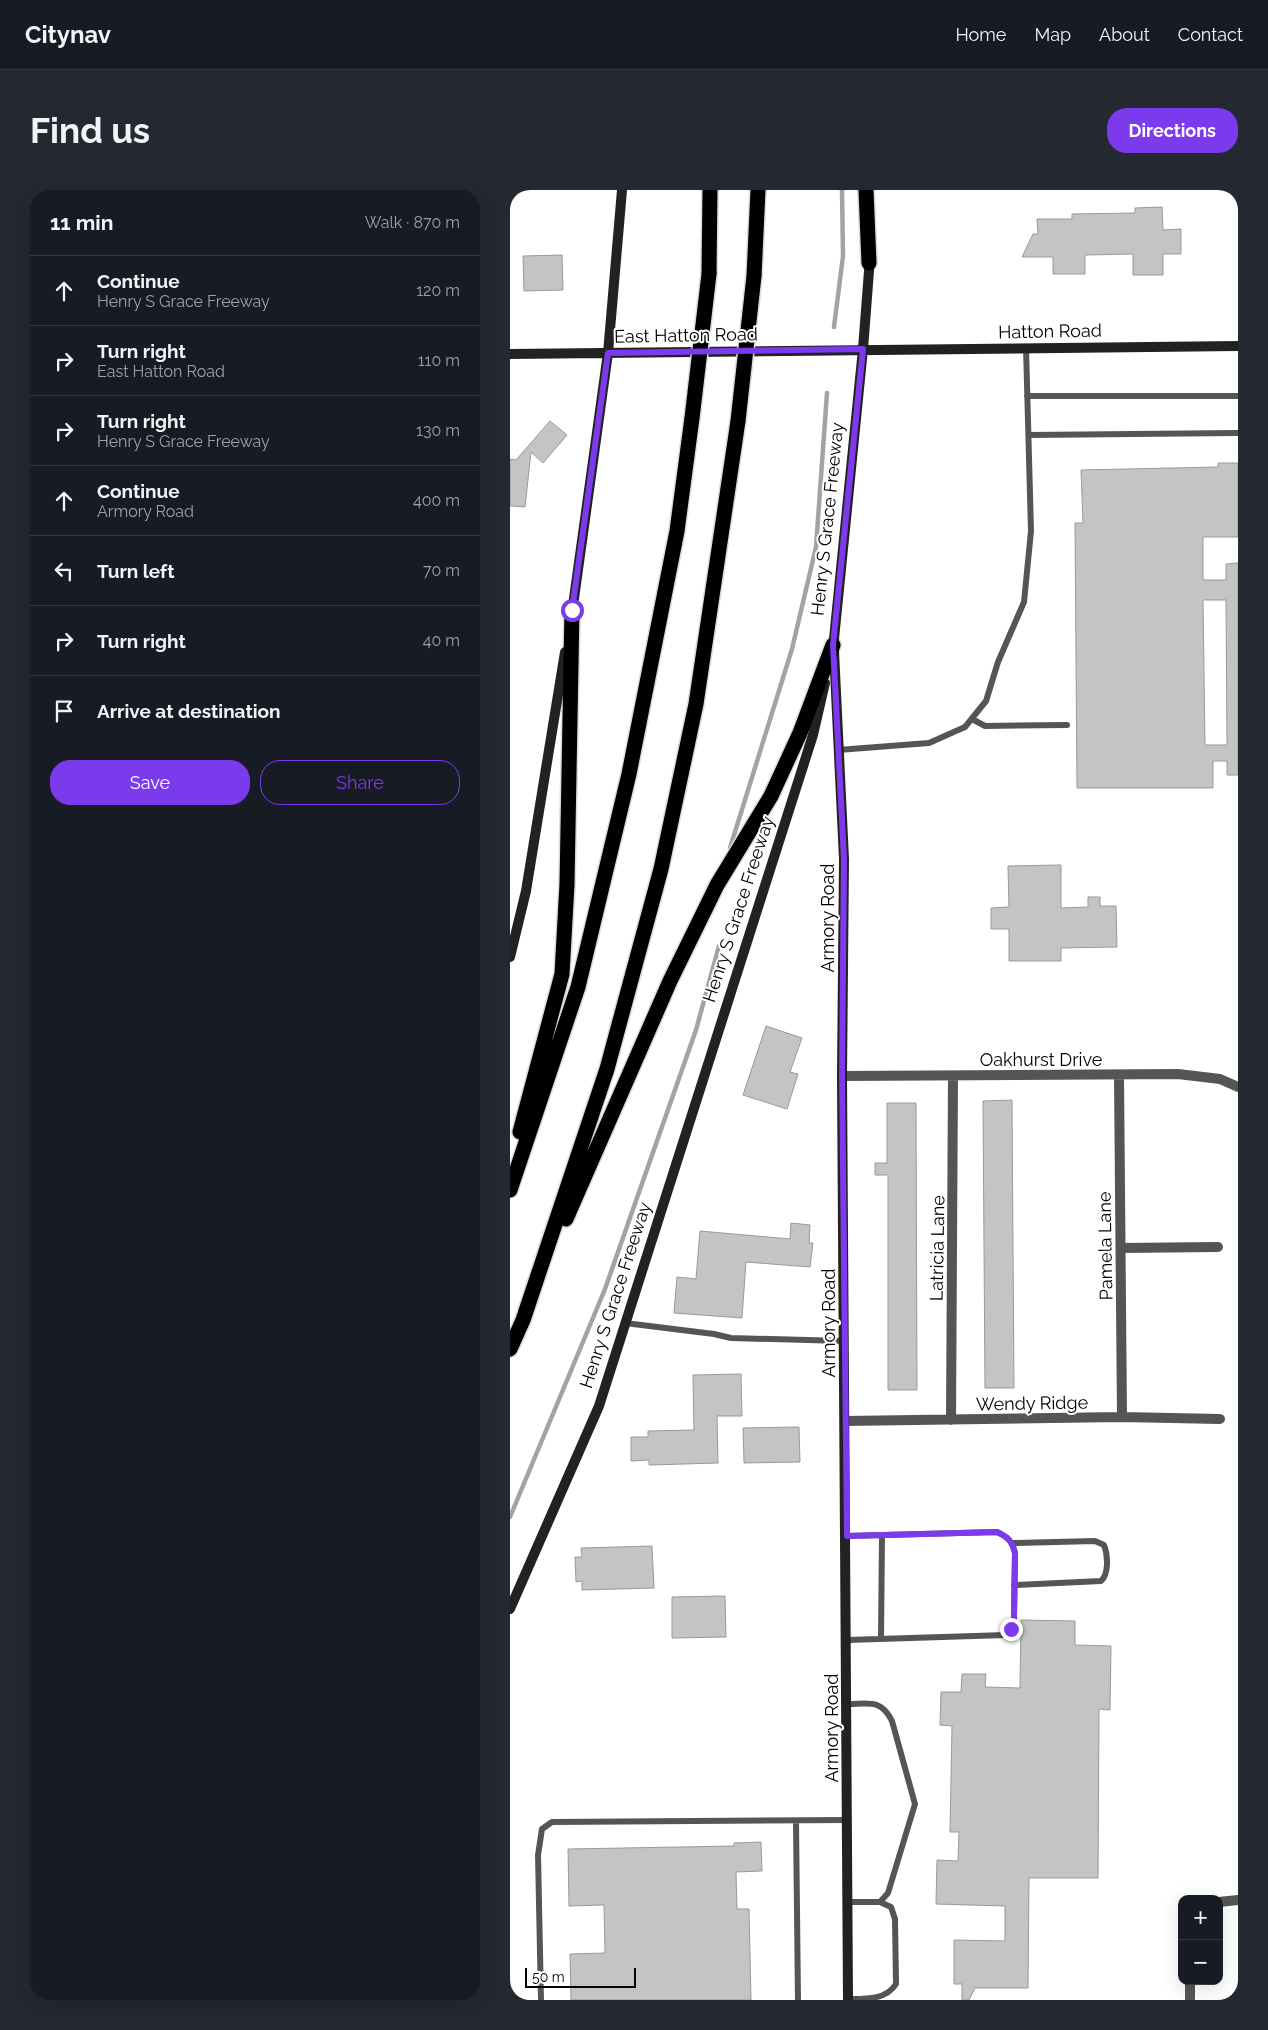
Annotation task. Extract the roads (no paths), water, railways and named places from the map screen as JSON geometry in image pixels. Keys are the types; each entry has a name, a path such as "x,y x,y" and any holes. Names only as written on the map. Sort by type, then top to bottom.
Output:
{"highway":[{"path":"510,1190 578,987 627,783 677,531 708,274 710,190"},
{"path":"523,1320 607,1069 661,869 696,704 738,421 754,276 758,190"},
{"path":"866,190 869,262"},
{"path":"510,1167 562,974 567,884 572,610"},
{"path":"510,1349 670,981 716,885 771,796 800,733 833,645"}],"street":[{"path":"510,957 526,891 572,610 608,353 622,190"},
{"name":"Henry S Grace Freeway","path":"510,1609 599,1406 813,735 833,645 863,349 874,190"},
{"name":"Hatton Road","path":"863,349 1238,346"},
{"name":"East Hatton Road","path":"510,354 863,349"},
{"name":"Armory Road","path":"833,645 844,859 842,1076 847,1536 848,2000"},
{"name":"Pamela Lane","path":"1119,1075 1122,1417"},
{"name":"Oakhurst Drive","path":"842,1076 1203,1076 1220,1079 1238,1088"},
{"name":"Latricia Lane","path":"951,1420 953,1076"},
{"path":"1121,1248 1218,1247"},
{"name":"Wendy Ridge","path":"845,1421 1122,1417 1220,1419"},
{"path":"1223,1902 1238,1900"},
{"path":"1190,1985 1190,2000"}],"lane":[{"path":"838,750 929,744 966,727 986,701 998,662 1024,602 1031,531 1026,348"},
{"path":"1027,396 1238,396"},
{"path":"1028,435 1238,433"},
{"path":"972,719 985,726 1067,724"},
{"path":"626,1323 714,1334 731,1338 844,1341"},
{"path":"847,1536 997,1532 1006,1536 1013,1543 1015,1553 1014,1618 1011,1629 1006,1634 847,1640"},
{"path":"881,1639 882,1535"},
{"path":"1013,1543 1095,1541 1104,1545 1106,1550 1106,1573 1101,1581 1014,1585"},
{"path":"848,1704 880,1705 886,1709 892,1721 915,1798 915,1804 893,1880 888,1893 880,1902"},
{"path":"541,2000 538,1854 542,1829 552,1822 848,1820"},
{"path":"796,1821 798,2000"},
{"path":"848,1902 880,1902 891,1907 895,1919 896,1984 891,1992 880,1998 848,2000"}],"waterway":[{"path":"834,327 843,256 842,190"},
{"path":"730,848 792,649 816,547 827,393"},
{"path":"510,1517 605,1289 696,1030 719,946"}]}
